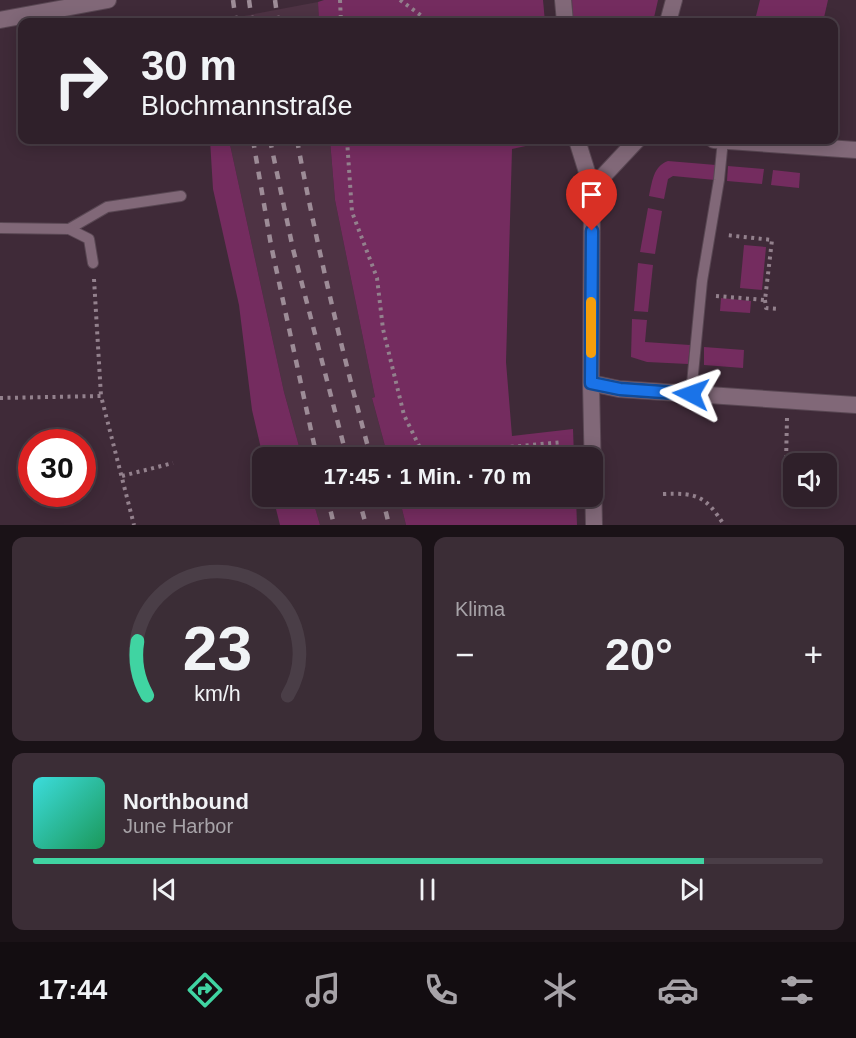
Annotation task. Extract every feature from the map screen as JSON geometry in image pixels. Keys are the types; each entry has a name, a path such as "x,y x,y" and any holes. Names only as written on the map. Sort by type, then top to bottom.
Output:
{"street":[{"path":"0,20 108,0"},
{"path":"563,0 565,18"},
{"path":"669,18 674,0"},
{"path":"578,144 592,188 591,383 594,525"},
{"path":"592,188 632,144"},
{"path":"776,144 856,150"},
{"path":"591,383 620,389 856,405"}],"lane":[{"path":"691,394 700,295 723,144"},
{"path":"69,229 107,207 181,196"},
{"path":"0,228 69,229 89,239 93,263"}],"path":[{"path":"340,0 341,18"},
{"path":"400,0 425,18"},
{"path":"347,144 352,212 377,278 383,329 404,415 421,447"},
{"path":"710,234 772,240 765,300 766,308 778,309"},
{"path":"93,263 101,396 134,525"},
{"path":"700,295 765,300"},
{"path":"0,398 101,396"},
{"path":"786,453 787,401"},
{"path":"509,447 563,442"},
{"path":"122,476 173,463"},
{"path":"663,494 691,493 711,506 724,525"}],"shaded area":[{"path":"324,0 543,0 545,18 319,18 318,2"},
{"path":"572,0 658,0 654,18 573,18"},
{"path":"760,0 828,0 824,18 756,16"},
{"path":"318,2 319,18 233,18"},
{"path":"210,144 230,144 284,392 299,447 261,447 252,410 239,305 213,189"},
{"path":"230,144 330,144 335,200 375,397 372,398 385,447 299,447 284,392"},
{"path":"330,144 535,144 512,149 506,362 512,436 573,429 574,447 385,447 372,398 375,397 335,200"},
{"path":"668,161 716,165 715,180 673,176 668,179 664,199 649,196 656,171"},
{"path":"728,166 764,169 762,184 727,181"},
{"path":"773,170 800,173 799,188 771,185"},
{"path":"648,208 662,211 655,254 640,252"},
{"path":"744,245 766,247 762,290 740,288"},
{"path":"638,263 653,265 648,312 634,311"},
{"path":"721,298 751,301 750,313 720,311"},
{"path":"632,319 647,320 645,342 690,345 688,364 647,362 631,357"},
{"path":"704,347 744,350 743,368 704,365"},
{"path":"276,507 315,507 320,525 280,525"},
{"path":"315,507 402,507 406,525 320,525"},
{"path":"402,507 576,507 577,525 406,525"}],"railway":[{"path":"233,0 235,18"},
{"path":"249,0 251,18"},
{"path":"275,0 277,18"},
{"path":"254,144 271,245 315,447"},
{"path":"271,144 293,249 344,447"},
{"path":"298,144 331,299 368,447"},
{"path":"330,507 334,525"},
{"path":"361,507 366,525"},
{"path":"385,507 389,525"}],"slow traffic":[{"path":"591,302 591,353"}],"route":[{"path":"592,231 591,383 620,389 691,394"}]}
